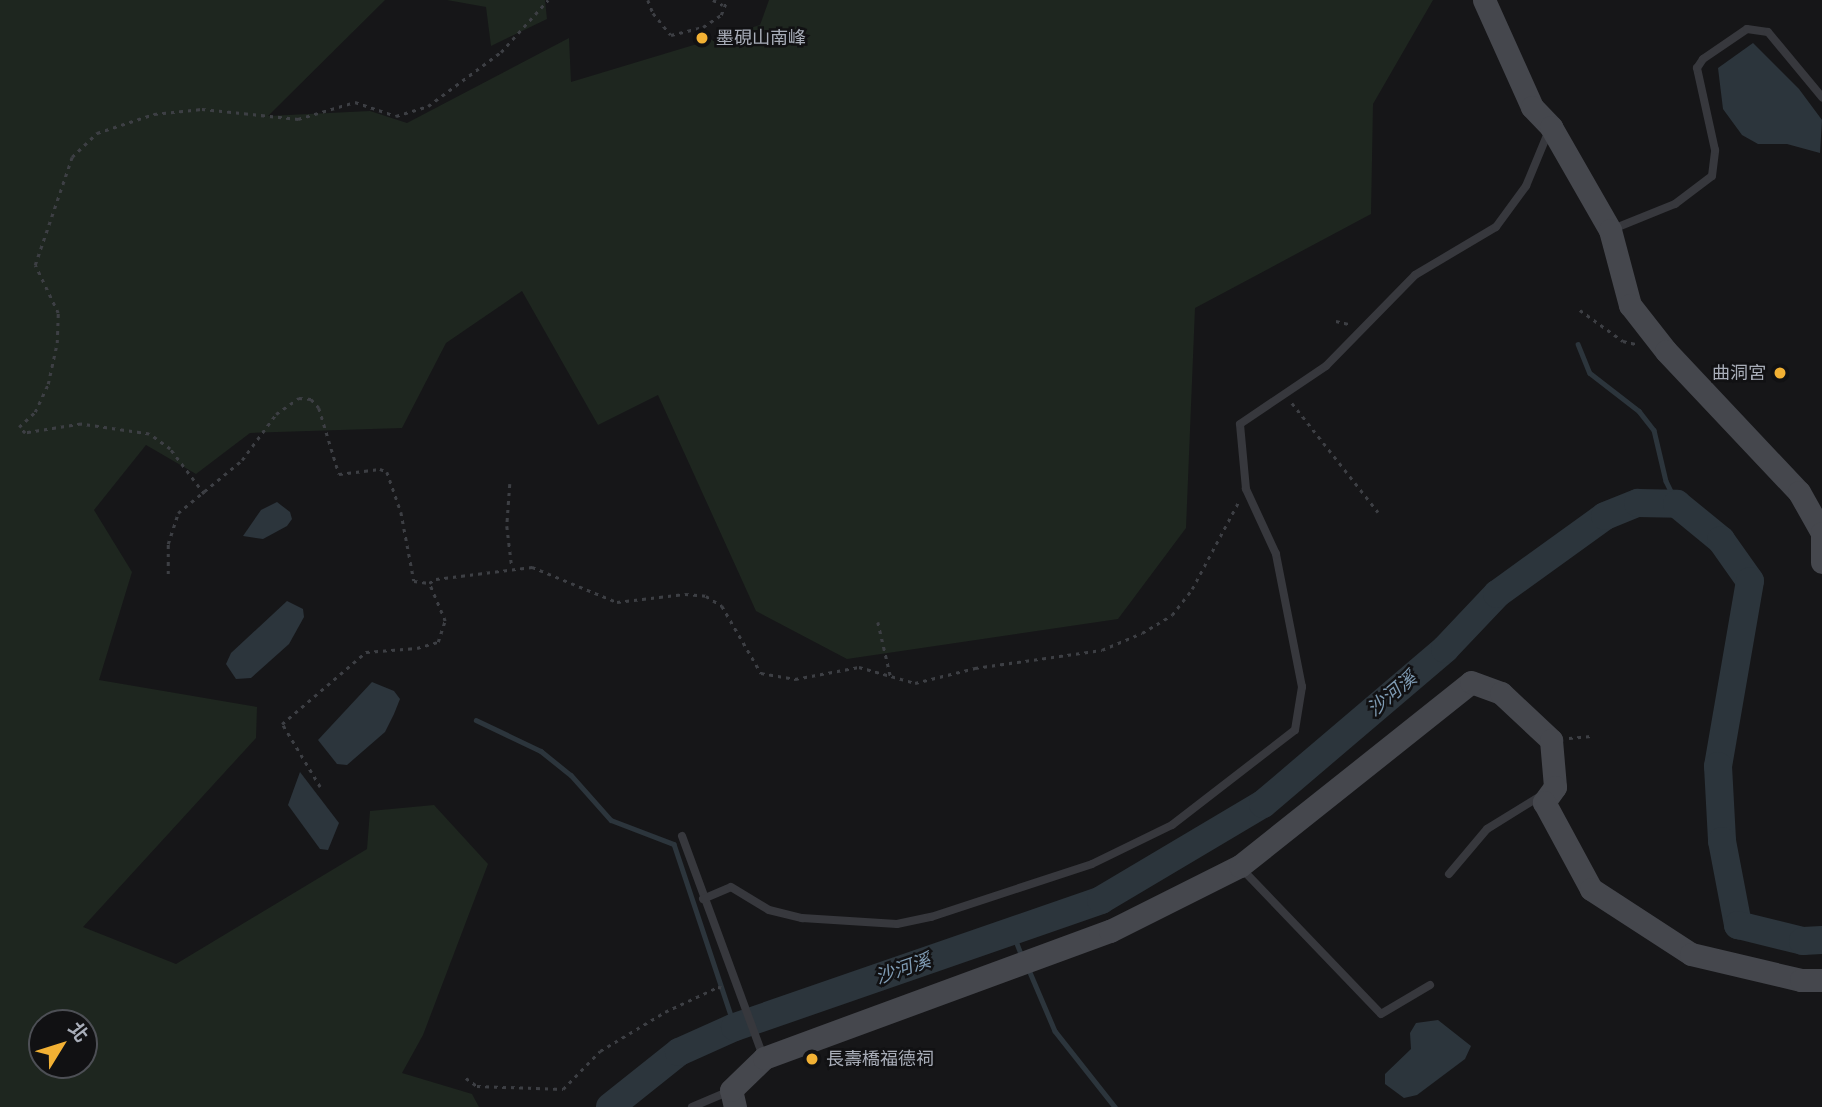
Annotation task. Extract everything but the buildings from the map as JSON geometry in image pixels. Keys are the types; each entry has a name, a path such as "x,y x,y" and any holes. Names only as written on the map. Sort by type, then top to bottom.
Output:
{"street":[{"path":"1484,0 1532,107 1551,127 1610,230 1630,305 1666,351 1799,492 1822,533 1822,562"},
{"path":"733,1099 759,1049 1110,931 1240,866 1471,682 1501,693 1551,740 1555,787 1544,802 1591,889 1691,954 1801,980 1822,980"}],"lane":[{"path":"1610,230 1675,204 1712,176 1715,149 1697,68 1703,59 1747,29 1768,32 1822,97"},
{"path":"702,899 731,887 769,910 802,918 897,924 1092,864 1172,825 1288,736 1301,714 1302,687 1276,554 1246,489 1240,424 1326,366 1415,275 1496,227 1526,186 1551,127"},
{"path":"1449,874 1487,829 1555,787"},
{"path":"681,836 759,1049"},
{"path":"1240,866 1381,1014 1430,985"},
{"path":"692,1107 733,1099"}],"path":[{"path":"205,494 170,449 149,434 81,424 25,433 19,427 35,412 48,384 57,343 58,313 35,265 72,157 97,133 154,114 202,109 298,119 355,102 396,116 428,106 502,52 548,0"},
{"path":"648,0 671,35 704,27 721,15 727,0"},
{"path":"713,0 723,5"},
{"path":"1580,310 1623,341 1666,351"},
{"path":"1286,395 1378,512"},
{"path":"168,574 168,544 178,513 205,494 242,460 276,414 299,398 311,399 319,408 339,474 387,472 401,512 414,581 429,583 532,567 617,602 685,594 706,596 722,606 761,673 795,679 859,667 915,683 975,668 1102,650 1142,633 1172,615 1192,589 1246,489"},
{"path":"510,484 507,526 512,568"},
{"path":"320,787 282,724 366,652 417,648 438,642 445,621 429,583"},
{"path":"878,622 891,678"},
{"path":"1551,740 1594,736"},
{"path":"466,1078 477,1086 563,1088 600,1051 665,1012 718,987 736,989"}],"shaded area":[{"path":"0,0 385,0 268,116 370,111 407,123 569,38 571,82 760,25 769,0 1433,0 1373,104 1371,214 1195,308 1186,528 1118,619 847,659 756,611 658,395 598,425 522,291 446,343 402,428 250,433 196,474 146,445 94,510 132,572 99,680 257,707 256,738 83,927 176,964 367,849 370,811 434,805 488,864 423,1035 402,1073 472,1094 479,1107 0,1107"},
{"path":"447,0 545,0 547,19 491,46 486,7"},
{"path":"1753,43 1799,89 1822,120 1820,153 1787,144 1758,144 1742,135 1723,109 1718,68"},
{"path":"277,502 290,512 292,519 287,526 263,539 243,536 261,510"},
{"path":"287,601 303,609 304,617 289,644 251,678 236,679 226,664 231,653"},
{"path":"372,682 394,691 400,699 394,714 385,732 347,765 337,764 318,740"},
{"path":"300,772 339,823 328,850 320,849 288,805"},
{"path":"1438,1020 1471,1046 1465,1059 1417,1095 1404,1098 1385,1084 1385,1074 1411,1049 1410,1033 1416,1023"}],"waterway":[{"path":"1578,344 1590,373 1639,411 1654,430 1666,481 1677,504"},
{"name":"沙河溪","path":"610,1107 679,1052 735,1027 1101,900 1263,804 1445,649 1497,594 1605,516 1638,503 1677,504 1721,540 1750,581 1718,766 1722,841 1738,925 1803,941 1822,940"},
{"path":"476,720 541,751 571,775 611,820 674,844 735,1027"},
{"path":"1013,933 1022,956"},
{"path":"1029,970 1055,1031 1115,1107"}],"place":[{"name":"墨硯山南峰","path":"702,38"},
{"name":"曲洞宮","path":"1780,373"},
{"name":"長壽橋福德祠","path":"812,1059"}]}
